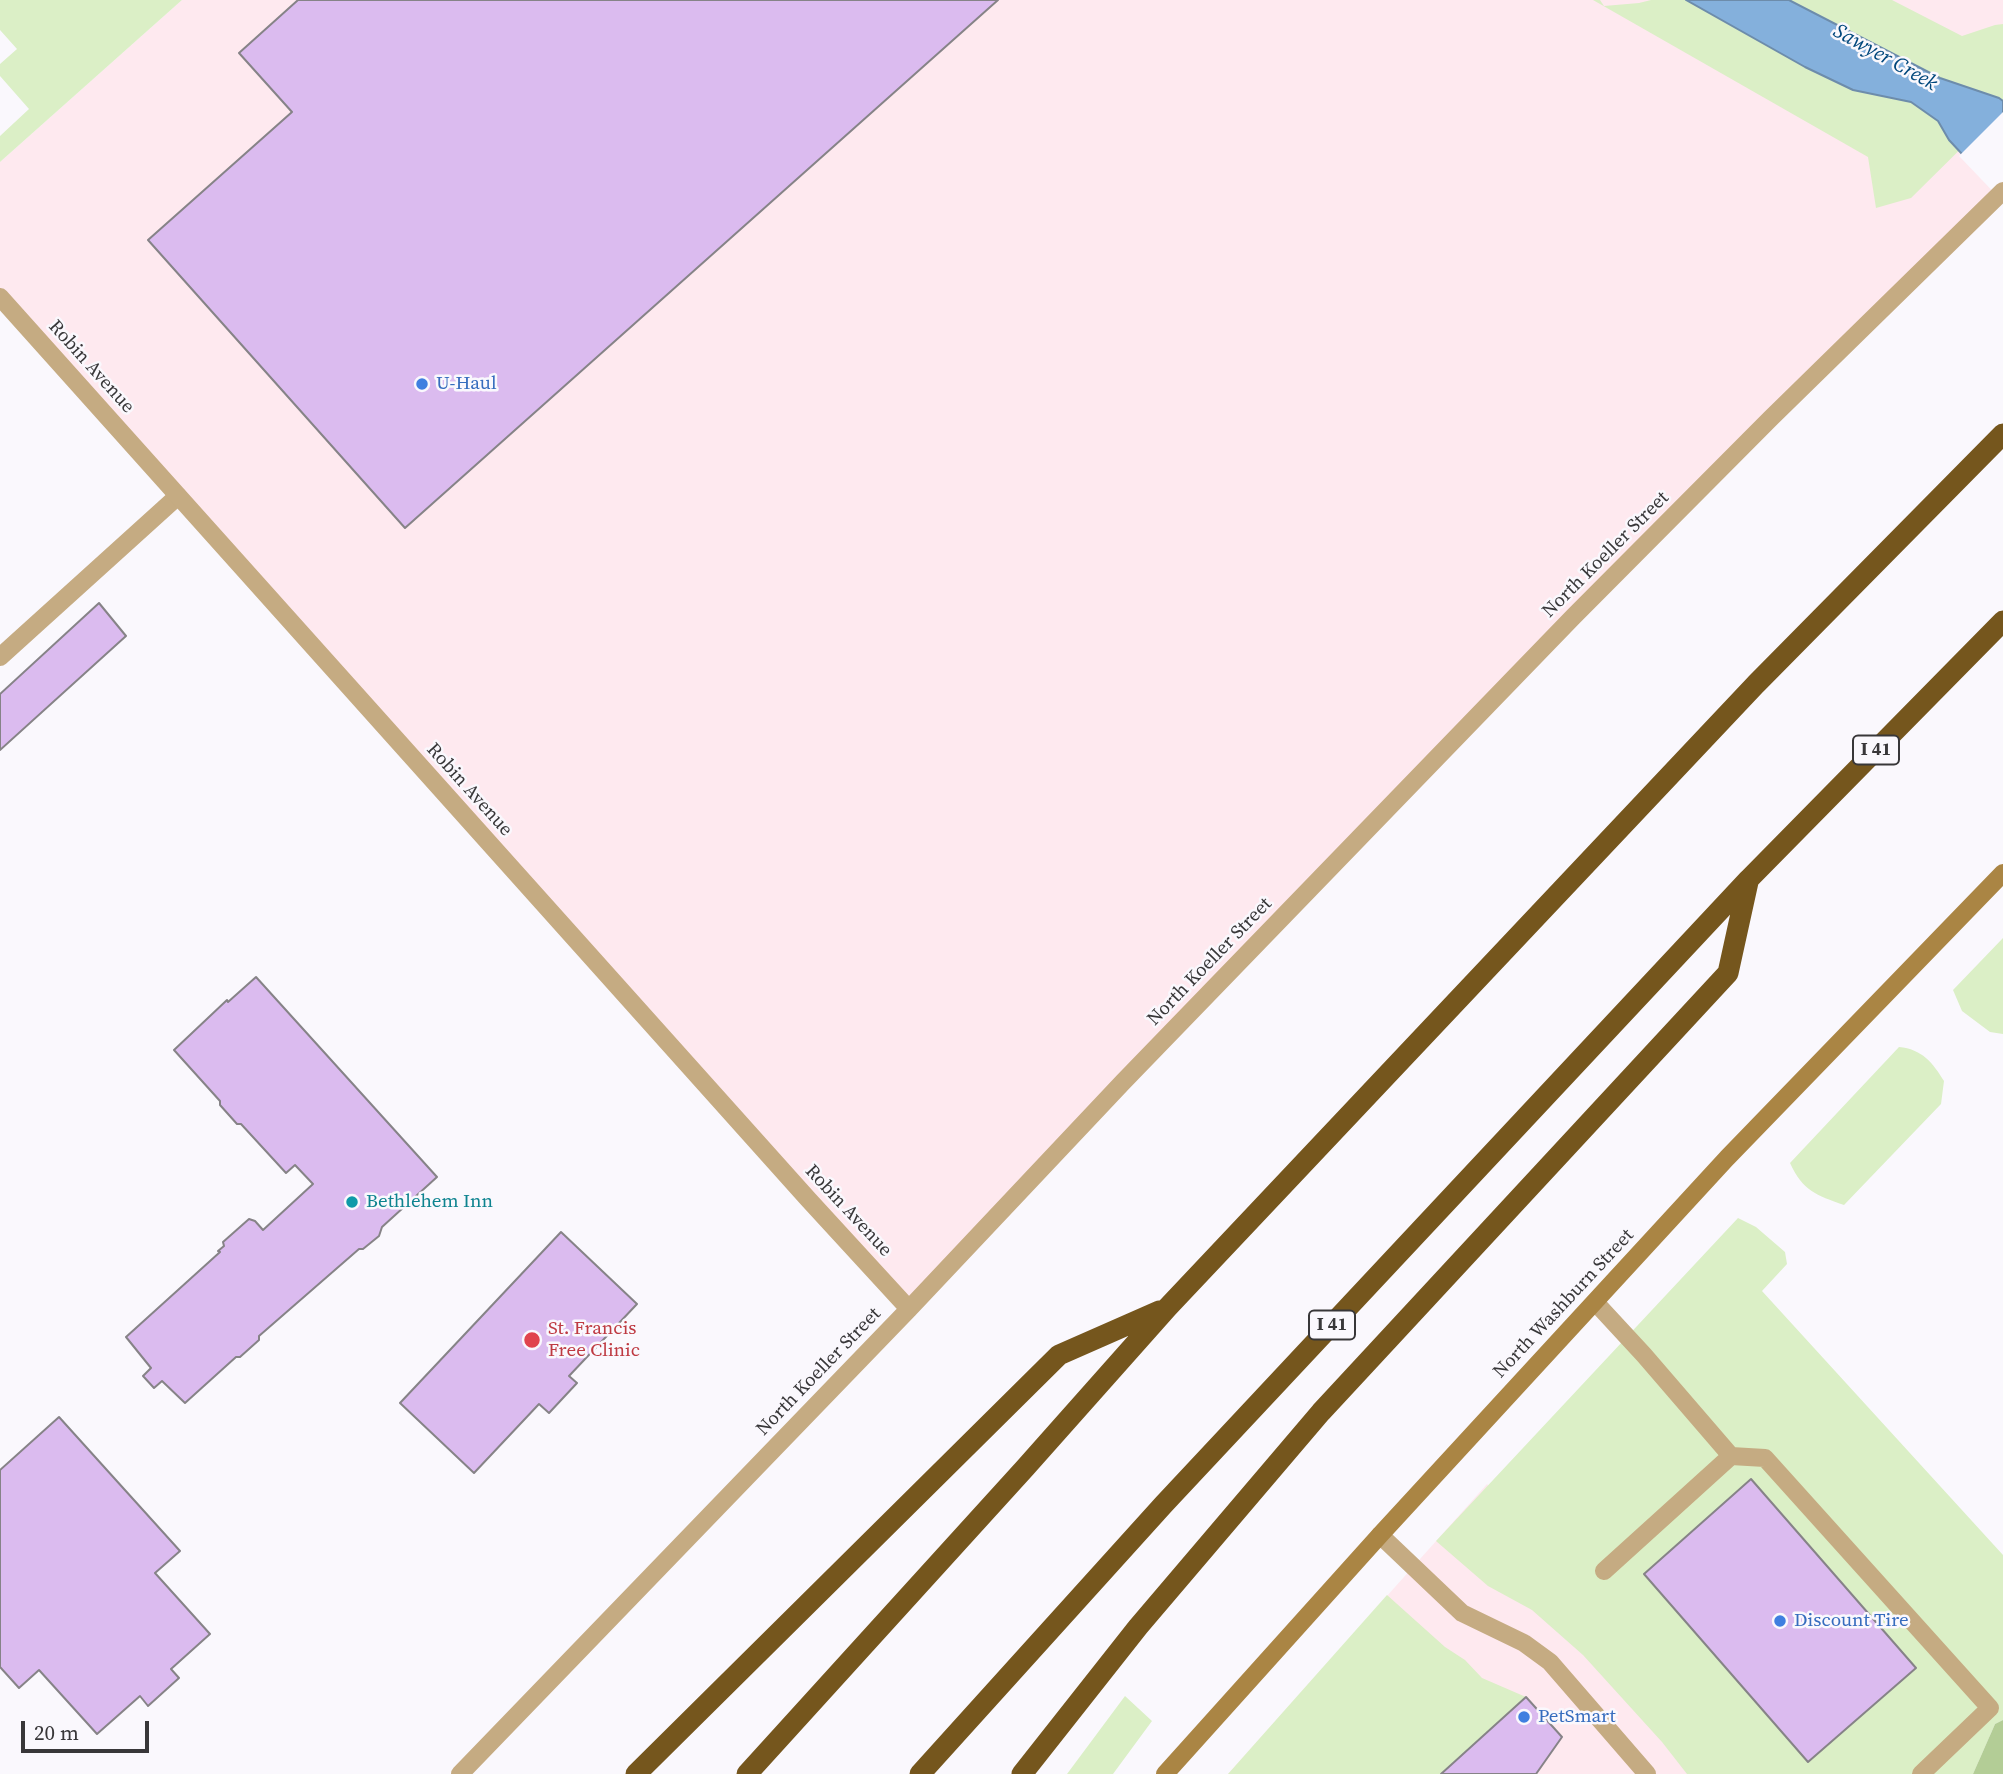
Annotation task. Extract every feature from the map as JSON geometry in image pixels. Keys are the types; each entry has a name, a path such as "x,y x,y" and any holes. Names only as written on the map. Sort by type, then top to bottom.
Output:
{"highway":[{"path":"747,1774 1168,1307 1747,694 2003,434"},
{"name":"I 41","path":"920,1774 1164,1504 1749,880 2003,621"},
{"path":"1022,1774 1138,1627 1321,1412 1728,974 1749,880"},
{"path":"636,1774 1059,1355 1168,1307"}],"street":[{"name":"North Koeller Street","path":"460,1774 1554,636 2003,191"},
{"name":"Robin Avenue","path":"0,297 799,1190 909,1309"},
{"path":"0,657 178,496"},
{"name":"North Washburn Street","path":"1165,1774 1380,1535 1727,1158 2003,873"},
{"path":"1595,1302 1731,1456"},
{"path":"1604,1571 1731,1456 1765,1458 1990,1708 1921,1774"},
{"path":"1380,1535 1462,1613 1524,1643 1549,1662 1647,1774"}],"shaded area":[{"path":"182,0 2003,0 2003,191 909,1309 0,297 0,162"},
{"path":"1487,1484 1749,1774 1228,1774"}],"green space":[{"path":"0,0 182,0 0,162 0,136 29,109 0,76 0,64 17,49 0,30"},
{"path":"1593,0 1600,0 1604,6 1651,0 1892,0 1962,36 2003,24 2003,107 1911,198 1876,208 1868,157"},
{"path":"2003,938 2003,1034 1990,1032 1962,1011 1953,990"},
{"path":"1899,1047 1920,1054 1936,1068 1944,1081 1941,1104 1844,1205 1811,1191 1800,1180 1790,1163"},
{"path":"1738,1218 1756,1227 1785,1252 1787,1264 1762,1291 2003,1555 2003,1720 1995,1724 1973,1774 1687,1774 1662,1742 1583,1655 1532,1610 1488,1586 1436,1541"},
{"path":"1387,1595 1445,1647 1465,1660 1482,1678 1526,1697 1441,1774 1228,1774"},
{"path":"1125,1696 1152,1721 1113,1774 1067,1774"},
{"path":"2003,1720 2003,1774 1973,1774 1995,1724"}],"water":[{"name":"Sawyer Creek","path":"1686,0 1789,0 1940,78 1999,98 2003,101 2003,198 1949,140 1938,121 1911,102 1853,90 1805,67"}],"pier":[{"path":"2003,112 2003,202 1959,156"}],"building":[{"name":"U-Haul","path":"298,0 998,0 405,528 148,240 292,112 239,53"},
{"path":"99,603 126,636 0,750 0,694"},
{"name":"Bethlehem Inn","path":"256,977 437,1177 382,1227 379,1236 363,1249 359,1249 185,1403 162,1381 154,1388 143,1376 151,1368 126,1337 220,1252 218,1251 224,1246 223,1242 249,1219 255,1221 263,1230 313,1184 295,1165 286,1173 241,1124 237,1124 174,1050 227,1000 228,1002"},
{"name":"St. Francis Free Clinic","path":"561,1232 637,1304 569,1376 577,1383 549,1413 539,1404 474,1473 400,1403"},
{"path":"59,1417 180,1551 155,1573 210,1634 171,1669 179,1678 148,1706 140,1696 97,1734 39,1670 19,1688 0,1667 0,1470"},
{"name":"Discount Tire","path":"1751,1479 1916,1668 1808,1762 1644,1574"},
{"name":"PetSmart","path":"1526,1697 1562,1737 1536,1774 1441,1774"}],"place":[{"name":"U-Haul","path":"422,384"},
{"name":"Bethlehem Inn","path":"352,1202"},
{"name":"St. Francis Free Clinic","path":"532,1340"},
{"name":"Discount Tire","path":"1780,1621"},
{"name":"PetSmart","path":"1524,1717"}]}
